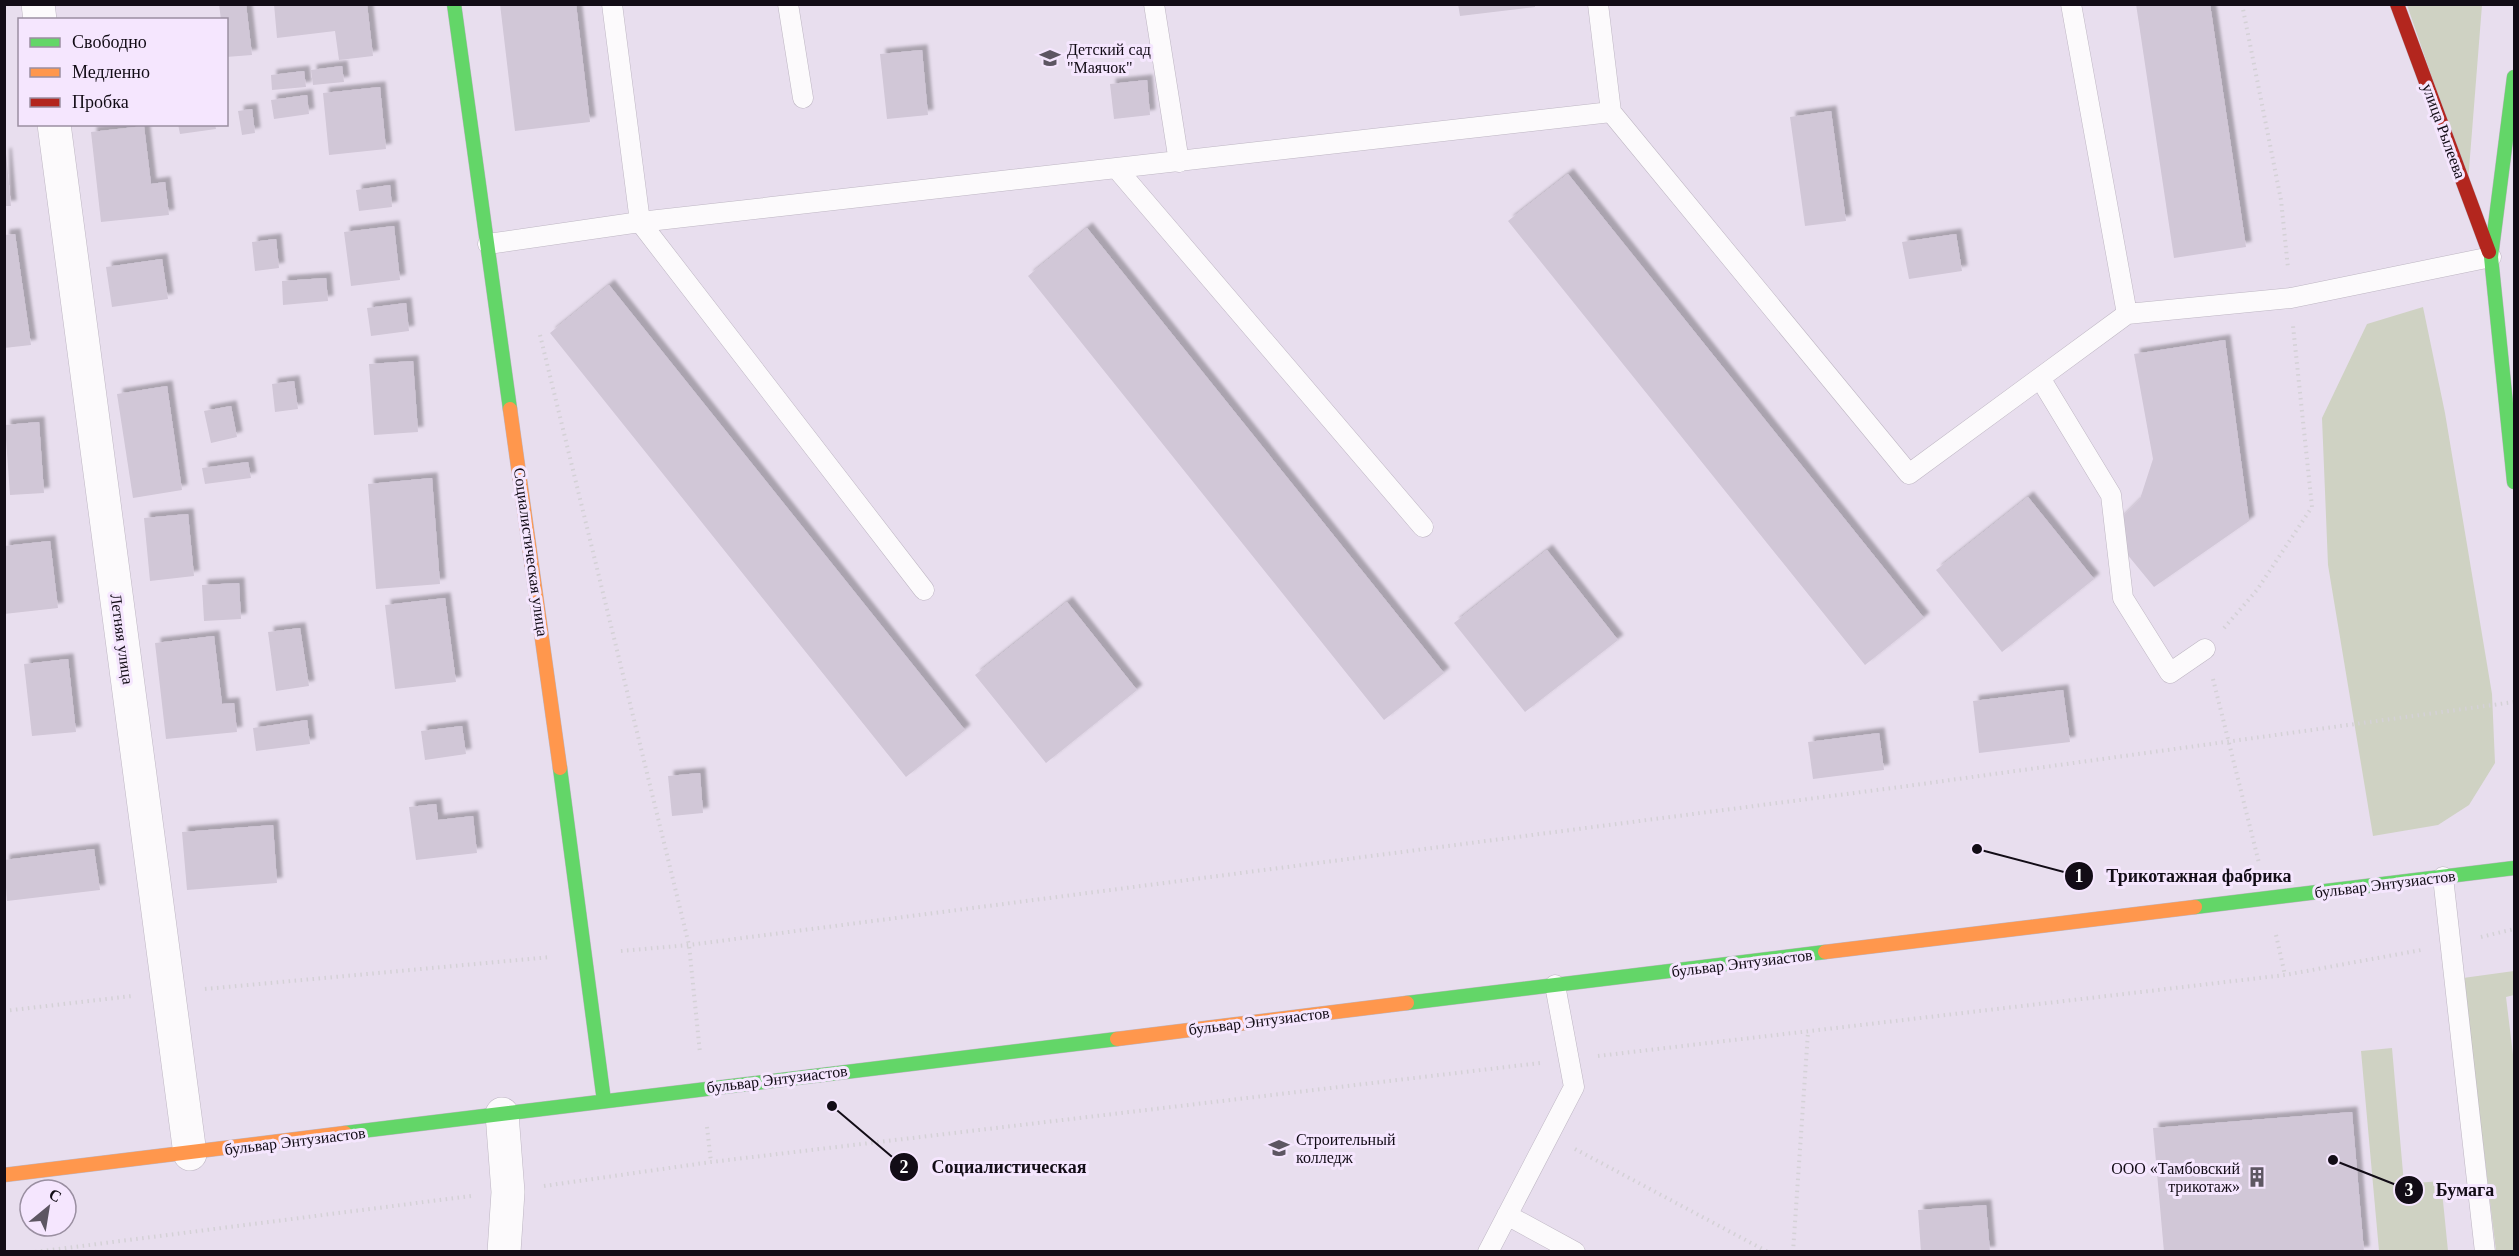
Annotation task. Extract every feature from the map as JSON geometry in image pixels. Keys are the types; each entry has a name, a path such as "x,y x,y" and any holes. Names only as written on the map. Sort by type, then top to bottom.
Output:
{"main road":[{"name":"Социалистическая улица","path":"454,4 586,954 604,1101"},
{"name":"улица Рылеева","path":"2397,4 2490,257"},
{"name":"улица Рылеева","path":"2514,77 2490,257 2514,482"},
{"path":"2502,382 2514,410"},
{"name":"бульвар Энтузиастов","path":"4,1175 2514,868"}],"street":[{"name":"Летняя улица","path":"54,126 190,1154"},
{"path":"502,1114 508,1192 504,1251"}],"lane":[{"path":"612,4 640,222 924,590"},
{"path":"788,4 803,98"},
{"path":"1154,4 1179,162"},
{"path":"1599,4 1611,112 1908,474 2127,314 2290,297 2490,257"},
{"path":"2071,4 2127,314"},
{"path":"488,244 640,222 1611,112"},
{"path":"1117,169 1422,527"},
{"path":"2040,378 2110,495 2123,597 2170,673 2205,649"},
{"path":"2443,877 2485,1251"},
{"path":"1488,1251 1574,1087 1571,1059 1556,985"},
{"path":"1507,1215 1575,1251"}],"path":[{"path":"2242,4 2281,200 2312,507 2257,590 2205,649 2285,975"},
{"path":"539,333 689,945 711,1162"},
{"path":"4,1011 169,992 689,945 1888,788 2228,739 2514,702"},
{"path":"34,1251 508,1192 711,1162 2285,975 2450,945 2514,929"},
{"path":"1793,1251 1808,1032"},
{"path":"1550,1136 1768,1251"}],"shaded area":[{"path":"2407,5 2482,5 2468,182"},
{"path":"2423,307 2445,413 2492,694 2495,763 2469,805 2438,825 2373,836 2328,565 2322,418 2367,324"},
{"path":"2514,971 2514,995 2506,997 2514,1063 2514,1251 2496,1251 2463,978"},
{"path":"2392,1048 2404,1184 2441,1181 2448,1251 2379,1251 2361,1051"}],"building":[{"path":"219,4 246,4 252,55 228,57 228,18 221,18"},
{"path":"274,4 367,4 373,56 339,60 335,31 277,38"},
{"path":"500,4 576,4 590,122 515,131"},
{"path":"1458,4 1535,4 1535,7 1460,16"},
{"path":"2136,4 2210,4 2246,247 2174,258"},
{"path":"922,50 928,115 887,119 880,54"},
{"path":"342,66 344,82 313,85 311,70"},
{"path":"304,71 306,87 272,90 271,75"},
{"path":"1147,80 1150,115 1114,119 1110,84"},
{"path":"380,87 386,149 329,155 323,93"},
{"path":"307,95 309,114 274,119 271,100"},
{"path":"252,109 255,133 242,135 238,111"},
{"path":"1831,111 1846,221 1805,226 1790,117"},
{"path":"144,126 151,184 165,182 169,215 101,222 91,132"},
{"path":"178,126 215,126 216,129 180,134"},
{"path":"6,153 11,206 4,206 4,154"},
{"path":"1568,174 1924,618 1865,665 1508,221"},
{"path":"390,185 392,207 359,211 356,190"},
{"path":"394,226 400,280 351,286 344,232"},
{"path":"1087,228 1444,673 1384,720 1028,276"},
{"path":"15,234 31,345 4,348 4,235"},
{"path":"1956,234 1962,271 1909,279 1902,242"},
{"path":"276,239 279,268 255,271 252,242"},
{"path":"162,259 168,299 112,307 106,267"},
{"path":"326,278 328,301 283,305 282,281"},
{"path":"609,285 965,730 906,777 550,333"},
{"path":"406,303 409,331 371,336 367,308"},
{"path":"2225,340 2249,521 2154,587 2108,531 2140,499 2153,459 2134,354"},
{"path":"413,361 418,432 374,435 369,364"},
{"path":"294,381 298,409 275,412 272,384"},
{"path":"167,386 182,490 133,498 117,394"},
{"path":"231,406 237,437 211,443 204,411"},
{"path":"39,422 44,493 10,495 5,425"},
{"path":"248,462 251,478 205,484 202,468"},
{"path":"432,478 440,584 376,589 368,484"},
{"path":"2028,497 2094,579 2002,652 1936,570"},
{"path":"188,514 194,576 150,581 144,518"},
{"path":"50,541 58,608 4,614 4,546"},
{"path":"1547,550 1618,640 1525,712 1454,623"},
{"path":"239,583 241,619 204,621 202,585"},
{"path":"445,598 456,682 395,689 385,605"},
{"path":"1067,602 1137,690 1046,763 975,675"},
{"path":"300,628 309,686 276,691 268,632"},
{"path":"214,636 222,704 234,703 237,732 166,739 155,643"},
{"path":"68,659 76,732 32,736 24,664"},
{"path":"2063,690 2070,742 1979,753 1973,701"},
{"path":"307,720 310,744 256,751 253,728"},
{"path":"462,726 466,754 425,760 421,731"},
{"path":"1879,733 1884,770 1813,779 1808,742"},
{"path":"700,773 703,813 672,816 668,776"},
{"path":"436,804 438,820 473,816 477,853 416,860 409,807"},
{"path":"273,825 277,883 187,890 182,832"},
{"path":"94,849 100,890 7,901 4,860"},
{"name":"ООО «Тамбовский трикотаж»","path":"2352,1112 2364,1252 2164,1252 2153,1128"},
{"path":"1986,1205 1990,1252 1921,1252 1918,1210"}],"traffic: fast":[{"path":"454,4 510,409"},
{"path":"2514,77 2491,257 2514,482"},
{"path":"560,768 604,1101"},
{"path":"2195,907 2514,868"},
{"path":"1407,1003 1825,952"},
{"path":"345,1133 1117,1039"}],"traffic: slow":[{"path":"510,409 560,768"},
{"path":"1825,952 2195,907"},
{"path":"1117,1039 1407,1003"},
{"path":"4,1175 345,1133"}],"traffic: jam":[{"path":"2397,4 2489,252"}],"place":[{"name":"Детский сад \"Маячок\"","path":"1050,58"},
{"name":"Трикотажная фабрика","path":"1977,849"},
{"name":"Социалистическая","path":"832,1106"},
{"name":"Строительный колледж","path":"1279,1148"},
{"name":"Бумага","path":"2333,1160"},
{"name":"ООО «Тамбовский трикотаж»","path":"2257,1177"}]}
